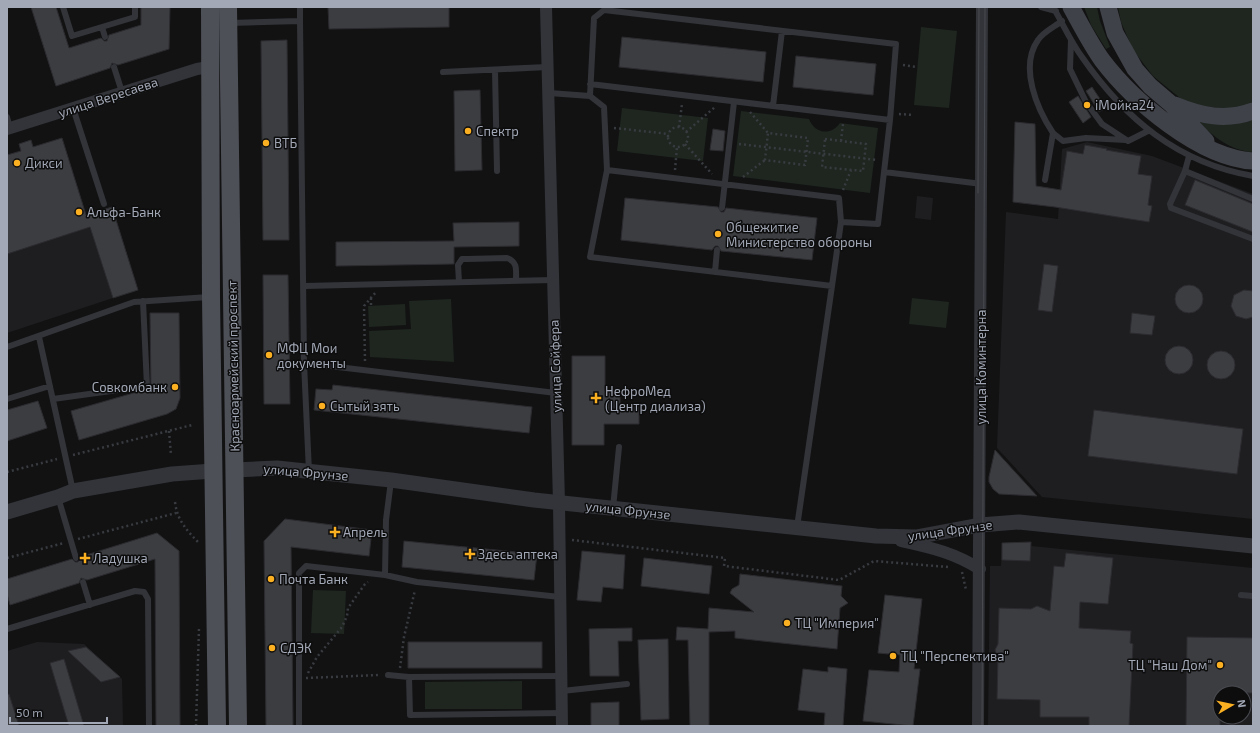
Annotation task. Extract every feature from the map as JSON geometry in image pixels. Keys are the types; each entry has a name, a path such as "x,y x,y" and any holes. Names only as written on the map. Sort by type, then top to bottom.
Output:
{"main road":[{"name":"Красноармейский проспект","path":"210,7 209,67 211,297 217,726"},
{"path":"1108,7 1115,32 1142,78 1171,104 1217,152"},
{"path":"1060,8 1122,82 1173,126 1197,143 1217,152 1240,160 1253,161"},
{"name":"Красноармейский проспект","path":"228,15 238,726"},
{"path":"1171,104 1189,111 1219,117 1234,117 1253,111"},
{"name":"улица Фрунзе","path":"213,471 235,470"}],"street":[{"name":"улица Сойфера","path":"546,7 559,502 562,726"},
{"name":"улица Коминтерна","path":"978,726 982,7"},
{"name":"улица Вересаева","path":"8,125 73,108 197,69 209,67"},
{"name":"улица Фрунзе","path":"235,470 278,468 391,480 559,502 876,536 916,537 980,524 1019,522 1253,546"},
{"name":"улица Фрунзе","path":"7,512 73,491 172,474 213,471"},
{"path":"876,536 933,548 961,558 980,570"}],"lane":[{"path":"63,7 72,36 135,17 135,7"},
{"path":"300,7 305,286 304,363 309,472"},
{"path":"1041,7 1060,8 1062,21 1071,40 1082,57 1105,88 1123,108 1148,131 1189,156 1220,168 1253,176"},
{"path":"590,96 594,18 604,10 896,44 890,120 878,224 840,222"},
{"path":"228,15 300,22"},
{"path":"1062,21 1038,40 1032,59 1032,90 1042,117 1053,133 1063,141 1086,138 1128,140 1148,131"},
{"path":"102,28 105,37"},
{"path":"773,106 782,31"},
{"path":"1071,40 1070,69 1072,76 1086,102 1102,124 1128,140"},
{"path":"114,67 122,92"},
{"path":"442,72 547,67"},
{"path":"495,70 497,171"},
{"path":"590,84 890,120"},
{"path":"549,93 590,96 604,107 607,170 590,257 832,286"},
{"path":"722,208 726,185 734,102"},
{"path":"73,108 104,204"},
{"path":"1045,180 1053,133"},
{"path":"1189,156 1185,171 1170,204 1171,208 1253,240"},
{"path":"607,170 839,198 840,222 832,286 797,527"},
{"path":"1185,171 1253,199"},
{"path":"884,172 982,184"},
{"path":"715,272 717,250"},
{"path":"459,282 458,265 462,259 507,258 513,260 516,265 516,281"},
{"path":"305,286 553,280"},
{"path":"7,347 134,302 211,297"},
{"path":"53,400 147,386 143,302"},
{"path":"39,336 73,491"},
{"path":"304,363 365,372 556,393"},
{"path":"7,399 50,386"},
{"path":"613,508 619,447"},
{"path":"385,575 386,520 391,480"},
{"path":"58,497 76,558"},
{"path":"299,726 299,573 306,566 385,575 417,582 560,597"},
{"path":"83,582 90,605"},
{"path":"7,629 134,591 144,592 148,599 149,726"},
{"path":"1241,595 1253,596"},
{"path":"388,675 400,674 409,677 561,676"},
{"path":"409,677 410,715 562,713"},
{"path":"562,692 626,684"}],"path":[{"path":"894,64 917,67"},
{"path":"679,127 683,96"},
{"path":"686,132 723,100"},
{"path":"685,144 726,185 765,160 805,165 808,138 768,133 741,102"},
{"path":"890,113 913,115"},
{"path":"841,141 844,115"},
{"path":"605,127 669,134"},
{"path":"677,147 685,144 688,140 686,132 679,127"},
{"path":"677,147 670,142 669,134 671,130 679,127"},
{"path":"765,160 768,133"},
{"path":"825,139 841,141 866,144 863,171 822,167 825,139"},
{"path":"730,143 885,161"},
{"path":"674,178 677,147"},
{"path":"839,198 851,170"},
{"path":"365,372 364,306 383,284"},
{"path":"371,298 371,306"},
{"path":"7,472 192,425"},
{"path":"169,431 171,455"},
{"path":"175,502 176,513 185,529 201,545"},
{"path":"7,558 176,513"},
{"path":"565,539 725,558 724,566 839,580 874,561 953,568"},
{"path":"961,568 966,591"},
{"path":"375,676 302,679 310,670 317,657 342,628 347,616 348,608 365,584 385,575"},
{"path":"400,674 404,637 417,582"},
{"path":"196,726 199,624"}],"shaded area":[{"path":"1084,7 1097,7 1100,21 1110,47 1106,49 1091,25"},
{"path":"1118,7 1253,7 1253,104 1236,110 1194,105 1180,98 1153,76 1133,50 1121,22"},
{"path":"921,27 957,31 949,108 914,105"},
{"path":"622,108 708,118 703,161 617,151"},
{"path":"741,111 809,119 815,128 823,132 832,130 840,123 878,128 870,193 733,176"},
{"path":"1253,118 1253,152 1237,149 1229,145 1208,131 1196,120"},
{"path":"1087,142 1152,156 1253,194 1253,519 1042,497 997,448 1006,212 1058,219 1062,149"},
{"path":"917,196 933,198 931,220 915,218"},
{"path":"90,227 113,298 7,333 7,254"},
{"path":"912,298 949,302 946,328 909,324"},
{"path":"451,299 454,362 370,357 369,331 411,329 409,301"},
{"path":"405,304 406,325 369,327 368,306"},
{"path":"1002,543 1253,568 1253,726 988,726 990,566 1001,566"},
{"path":"313,590 346,591 344,634 311,633"},
{"path":"37,642 84,644 122,679 123,726 7,726 7,651"},
{"path":"522,681 522,709 425,709 425,682"}],"building":[{"path":"31,7 56,7 69,48 101,38 104,41 107,41 109,35 141,25 141,7 170,7 169,49 118,65 112,63 110,68 56,86"},
{"path":"328,7 449,7 449,27 329,29"},
{"path":"622,37 766,52 763,82 619,67"},
{"path":"287,40 289,240 263,240 261,41"},
{"path":"796,56 876,64 873,95 793,87"},
{"path":"1092,87 1106,108 1099,112 1086,91"},
{"name":"Спектр","path":"480,90 482,170 455,171 454,91"},
{"path":"1078,96 1091,117 1083,123 1069,102"},
{"path":"1015,122 1035,124 1036,186 1061,190 1067,151 1083,154 1085,145 1141,156 1138,174 1152,176 1148,205 1152,206 1149,222 1013,202"},
{"path":"713,129 725,131 723,151 710,150"},
{"path":"62,138 86,215 112,207 138,290 113,298 90,227 7,254 7,155 21,151 19,144 31,140 33,147"},
{"path":"1195,180 1253,204 1253,232 1185,205"},
{"name":"Общежитие Министерство обороны","path":"625,198 718,207 721,212 724,212 726,208 817,218 812,260 721,251 718,246 715,246 712,250 621,240"},
{"path":"519,222 519,246 454,247 454,264 336,266 336,242 454,241 453,223"},
{"path":"1044,264 1058,266 1052,312 1038,310"},
{"path":"263,275 288,275 290,404 264,404"},
{"path":"1189,285 1199,289 1203,299 1199,309 1189,313 1179,309 1175,299 1179,289"},
{"path":"1244,290 1253,291 1253,317 1246,319 1236,316 1231,306 1234,295"},
{"path":"150,313 179,313 180,398 176,409 167,414 79,440 71,411 151,388"},
{"path":"1132,313 1155,316 1152,335 1130,333"},
{"path":"1179,346 1189,350 1193,360 1189,370 1179,374 1169,370 1165,360 1169,350"},
{"path":"1221,351 1231,355 1235,365 1231,375 1221,379 1211,375 1207,365 1211,355"},
{"name":"НефроМед (Центр диализа)","path":"572,356 605,356 605,391 620,391 620,405 639,405 639,424 604,424 604,445 572,445"},
{"path":"333,385 532,407 529,433 314,410 316,389 332,390"},
{"path":"38,401 47,428 7,441 7,410"},
{"path":"1094,410 1243,429 1237,474 1088,456"},
{"path":"995,450 1037,496 999,494 993,489 989,482 989,477"},
{"path":"285,519 372,530 369,556 291,547 293,726 266,726 264,541"},
{"path":"157,533 179,551 180,726 156,726 155,559 87,580 81,578 79,583 10,605 7,594 7,579 72,559 75,562 78,562 80,557"},
{"path":"404,541 537,554 534,580 402,567"},
{"path":"1031,542 1030,561 1002,560 1002,543"},
{"path":"582,551 625,555 623,589 603,587 601,602 577,600"},
{"path":"1066,553 1113,558 1108,604 1080,602 1079,628 1131,631 1130,643 1133,644 1129,726 1089,726 1089,717 1040,717 1040,700 997,699 998,657 995,650 998,644 999,608 1031,609 1037,606 1050,611 1054,566 1064,567"},
{"path":"644,558 712,566 709,594 641,586"},
{"name":"ТЦ \"Империя\"","path":"740,574 842,586 841,596 848,603 840,608 837,649 735,638 735,631 709,632 709,726 690,726 688,640 676,640 677,627 708,629 709,608 754,612 730,593 732,589 739,585"},
{"name":"ТЦ \"Перспектива\"","path":"885,595 922,599 914,669 920,669 913,726 863,721 869,670 899,672 900,655 878,653"},
{"path":"632,628 632,641 618,641 619,676 590,676 589,629"},
{"name":"ТЦ \"Наш Дом\"","path":"1187,637 1253,638 1253,693 1252,685 1212,685 1212,725 1220,726 1186,726"},
{"path":"668,639 669,719 641,720 638,640"},
{"path":"408,642 542,642 542,668 408,668"},
{"path":"86,647 120,677 101,682 68,651"},
{"path":"64,659 84,726 69,726 50,663"},
{"path":"828,667 847,669 843,726 824,726 825,713 798,710 803,669 828,672"},
{"path":"9,694 19,726 7,726 7,695"},
{"path":"619,702 619,726 591,726 591,703"}],"tram line":[{"path":"978,193 979,7"},
{"path":"982,726 985,7"}],"place":[{"name":"iМойка24","path":"1087,105"},
{"name":"Спектр","path":"468,131"},
{"name":"ВТБ","path":"266,143"},
{"name":"Дикси","path":"17,163"},
{"name":"Альфа-Банк","path":"79,212"},
{"name":"Общежитие Министерство обороны","path":"718,234"},
{"name":"МФЦ Мои документы","path":"269,355"},
{"name":"Совкомбанк","path":"175,387"},
{"name":"НефроМед (Центр диализа)","path":"596,398"},
{"name":"Сытый зять","path":"322,406"},
{"name":"Апрель","path":"335,532"},
{"name":"Здесь аптека","path":"470,554"},
{"name":"Ладушка","path":"85,558"},
{"name":"Почта Банк","path":"271,579"},
{"name":"ТЦ \"Империя\"","path":"787,623"},
{"name":"СДЭК","path":"272,648"},
{"name":"ТЦ \"Перспектива\"","path":"893,656"},
{"name":"ТЦ \"Наш Дом\"","path":"1220,665"}]}
